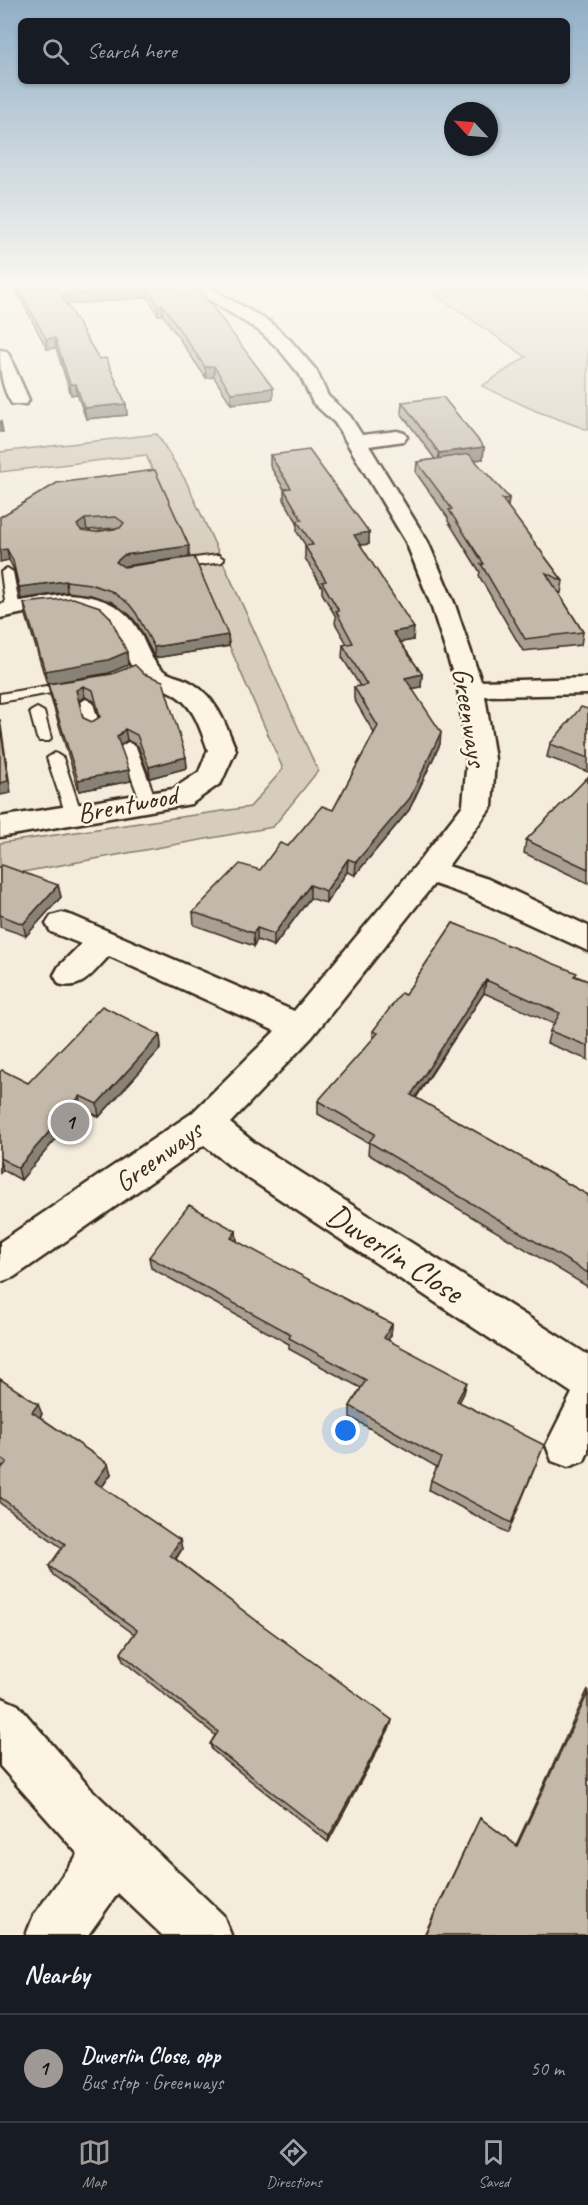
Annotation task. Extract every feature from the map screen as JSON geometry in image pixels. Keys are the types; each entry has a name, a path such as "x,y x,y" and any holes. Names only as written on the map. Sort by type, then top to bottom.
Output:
{"street":[{"name":"Greenways","path":"0,1264 205,1124 300,1028 428,871 477,806 481,759 471,689 443,605 417,542 343,420 320,399 310,376"},
{"path":"6,379 19,400"},
{"path":"356,442 398,437"},
{"name":"Brentwood","path":"0,828 181,797 211,777 222,750 204,704 181,688 153,677 138,668 123,625 112,612 91,604 64,601 6,610"},
{"path":"471,689 588,686"},
{"path":"428,871 477,887 588,939"},
{"path":"62,924 300,1028"},
{"path":"70,975 104,941"},
{"name":"Duverlin Close","path":"205,1124 243,1155 588,1379"},
{"path":"568,1445 588,1406"},
{"path":"0,1723 27,1760 114,1851 203,1935"},
{"path":"54,1935 114,1851"}],"lane":[{"path":"159,567 218,559"},
{"path":"6,610 7,572"},
{"path":"0,698 34,702 55,687"},
{"path":"34,702 44,738"},
{"path":"86,703 93,727"},
{"path":"128,747 149,803"},
{"path":"56,758 74,815"}],"shaded area":[{"path":"497,376 588,376 588,430 536,411 482,386"},
{"path":"157,434 186,481 318,771 273,827 0,876 0,843 250,807 283,769 146,455 0,472 0,452"}],"building":[{"path":"67,376 114,376 126,404 84,408 76,384 70,384"},
{"path":"220,376 264,376 273,388 231,393"},
{"path":"443,397 484,447 439,453 402,402"},
{"path":"309,450 369,532 354,535 414,628 393,632 422,674 405,678 441,732 410,798 356,862 348,859 326,891 310,885 274,934 257,928 253,933 193,912 240,864 260,870 280,843 288,846 322,806 333,810 378,726 354,687 367,685 343,645 353,643 336,611 339,611 322,582 326,581 305,546 313,545 297,521 302,520 284,489 291,488 270,455"},
{"path":"469,454 509,498 502,499 563,581 546,573 583,632 525,639 481,564 484,564 449,510 452,509 417,462"},
{"path":"155,470 189,546 124,555 116,562 124,567 194,557 228,635 154,647 136,613 129,604 111,591 90,584 66,581 19,587 13,561 7,549 0,550 0,517 57,483","holes":["116,517 124,523 120,528 95,532 81,530 77,525 85,519"]},
{"path":"73,598 100,607 110,617 127,652 108,660 45,671 24,603"},
{"path":"135,665 144,674 163,681 186,757 149,767 137,735 125,729 117,737 129,770 78,780 48,684 112,674","holes":["83,686 93,690 100,717 92,722 83,718 76,690"]},
{"path":"581,707 588,709 588,758 550,744"},
{"path":"0,724 8,781 0,783"},
{"path":"588,777 588,869 526,840"},
{"path":"2,865 58,885 23,924 0,915 0,867"},
{"path":"453,923 577,973 574,976 588,981 588,1046 550,1031 560,1013 486,980 411,1095 588,1195 588,1273 369,1142 375,1134 318,1101 378,1033 373,1031 401,993 405,995"},
{"path":"102,1006 160,1035 97,1104 80,1096 18,1168 0,1158 0,1072 2,1070 28,1083"},
{"path":"189,1205 236,1231 231,1238 392,1324 384,1338 467,1382 457,1401 544,1445 511,1523 431,1480 441,1458 350,1406 366,1380 289,1338 291,1334 149,1257"},
{"path":"0,1379 38,1404 32,1412 108,1464 95,1482 180,1540 170,1555 392,1720 329,1836 210,1744 218,1732 121,1653 137,1630 49,1566 65,1544 0,1497 0,1470 7,1462 0,1457"},
{"path":"588,1693 588,1935 425,1935 480,1818 517,1846"}],"place":[{"name":"Duverlin Close, opp","path":"70,1122"}]}
